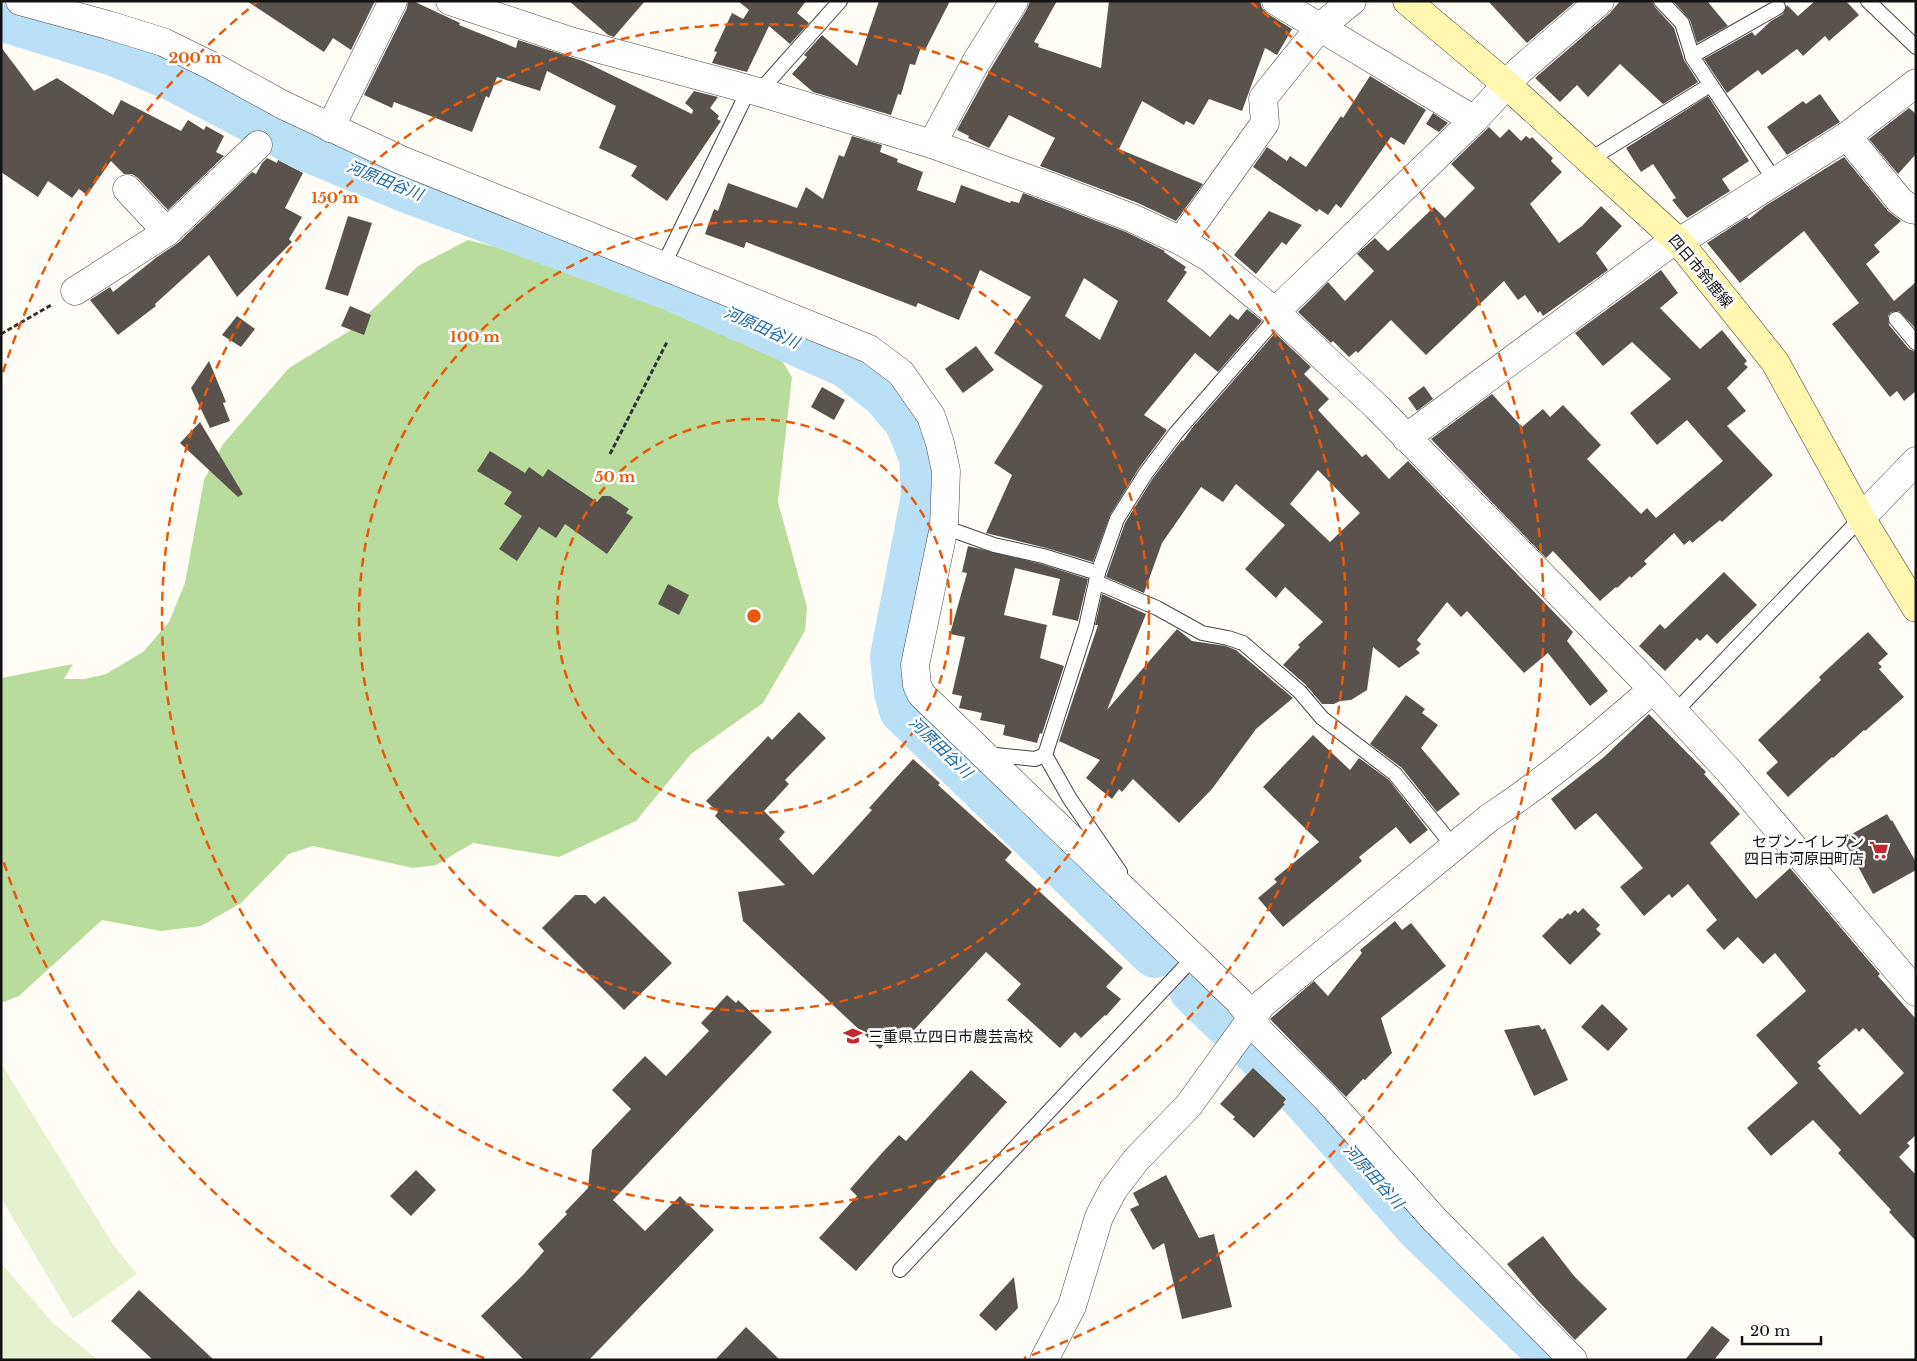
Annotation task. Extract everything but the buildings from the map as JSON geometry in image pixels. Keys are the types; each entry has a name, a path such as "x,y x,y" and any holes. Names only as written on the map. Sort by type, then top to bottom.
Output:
{"main road":[{"name":"四日市鈴鹿線","path":"1407,1 1506,84 1678,241 1775,362 1862,518 1916,608"}],"street":[{"path":"20,1 163,42 212,66 283,105 410,164 869,349 902,373 930,416 940,443 946,471 944,527 915,665 917,685 921,694 1238,1001 1243,1030"},
{"path":"330,128 393,1"},
{"path":"450,1 508,22 579,44 754,91 932,144 1132,218 1210,258 1277,313 1377,407 1533,565 1675,712 1911,977"},
{"path":"932,144 976,62 1014,1"},
{"path":"1276,1 1474,120"},
{"path":"1180,241 1265,123 1264,98 1320,27 1352,1"},
{"path":"1277,313 1474,120 1520,70 1600,1"},
{"path":"1406,438 1678,241 1847,136 1916,83"},
{"path":"1847,136 1900,201 1911,209 1916,210"},
{"path":"75,291 167,232 258,145"},
{"path":"127,189 167,232"},
{"path":"1862,518 1916,461"},
{"path":"1044,1360 1072,1306 1100,1217 1113,1190 1136,1160 1189,1105 1262,1004 1489,818 1524,795 1578,754 1653,689"},
{"path":"1243,1030 1259,1032 1326,1097 1434,1219 1573,1360"}],"lane":[{"path":"664,266 754,91 840,1"},
{"path":"1661,1 1682,23 1692,56 1775,181"},
{"path":"1868,1 1916,47"},
{"path":"1692,56 1778,7"},
{"path":"1589,160 1710,85"},
{"path":"1150,915 1070,799 1045,755 1086,627 1097,578 1117,519 1146,473 1176,433 1277,313"},
{"path":"1896,319 1916,343"},
{"path":"1675,712 1862,518"},
{"path":"944,527 994,545 1043,556 1097,578 1202,633 1243,643 1300,692 1322,718 1395,774 1454,847"},
{"path":"983,754 1035,759 1045,755"},
{"path":"900,1270 1194,957"}],"path":[{"path":"1,334 75,291"},
{"path":"610,454 667,342"}],"green space":[{"path":"468,240 724,306 771,343 792,377 778,502 807,607 805,631 763,703 691,754 636,821 559,857 473,843 436,865 413,868 313,846 289,854 241,903 201,926 161,931 102,920 19,996 1,1003 1,678 73,664 64,679 85,679 106,674 143,652 169,622 185,583 204,480 223,444 289,368 351,330 418,266"},
{"path":"1,1063 114,1246 137,1274 73,1319 1,1198"},
{"path":"1,1263 53,1323 98,1360 1,1360"}],"waterway":[{"name":"河原田谷川","path":"1,17 117,53 177,79 308,148 410,190 672,287 847,364 885,394 908,421 923,457 925,496 894,657 898,692 903,710 1155,954"},
{"name":"河原田谷川","path":"1193,990 1304,1097 1420,1228 1536,1340"}],"place":[{"name":"セブン-イレブン 四日市河原田町店","path":"1879,850"},
{"name":"三重県立四日市農芸高校","path":"853,1036"}]}
